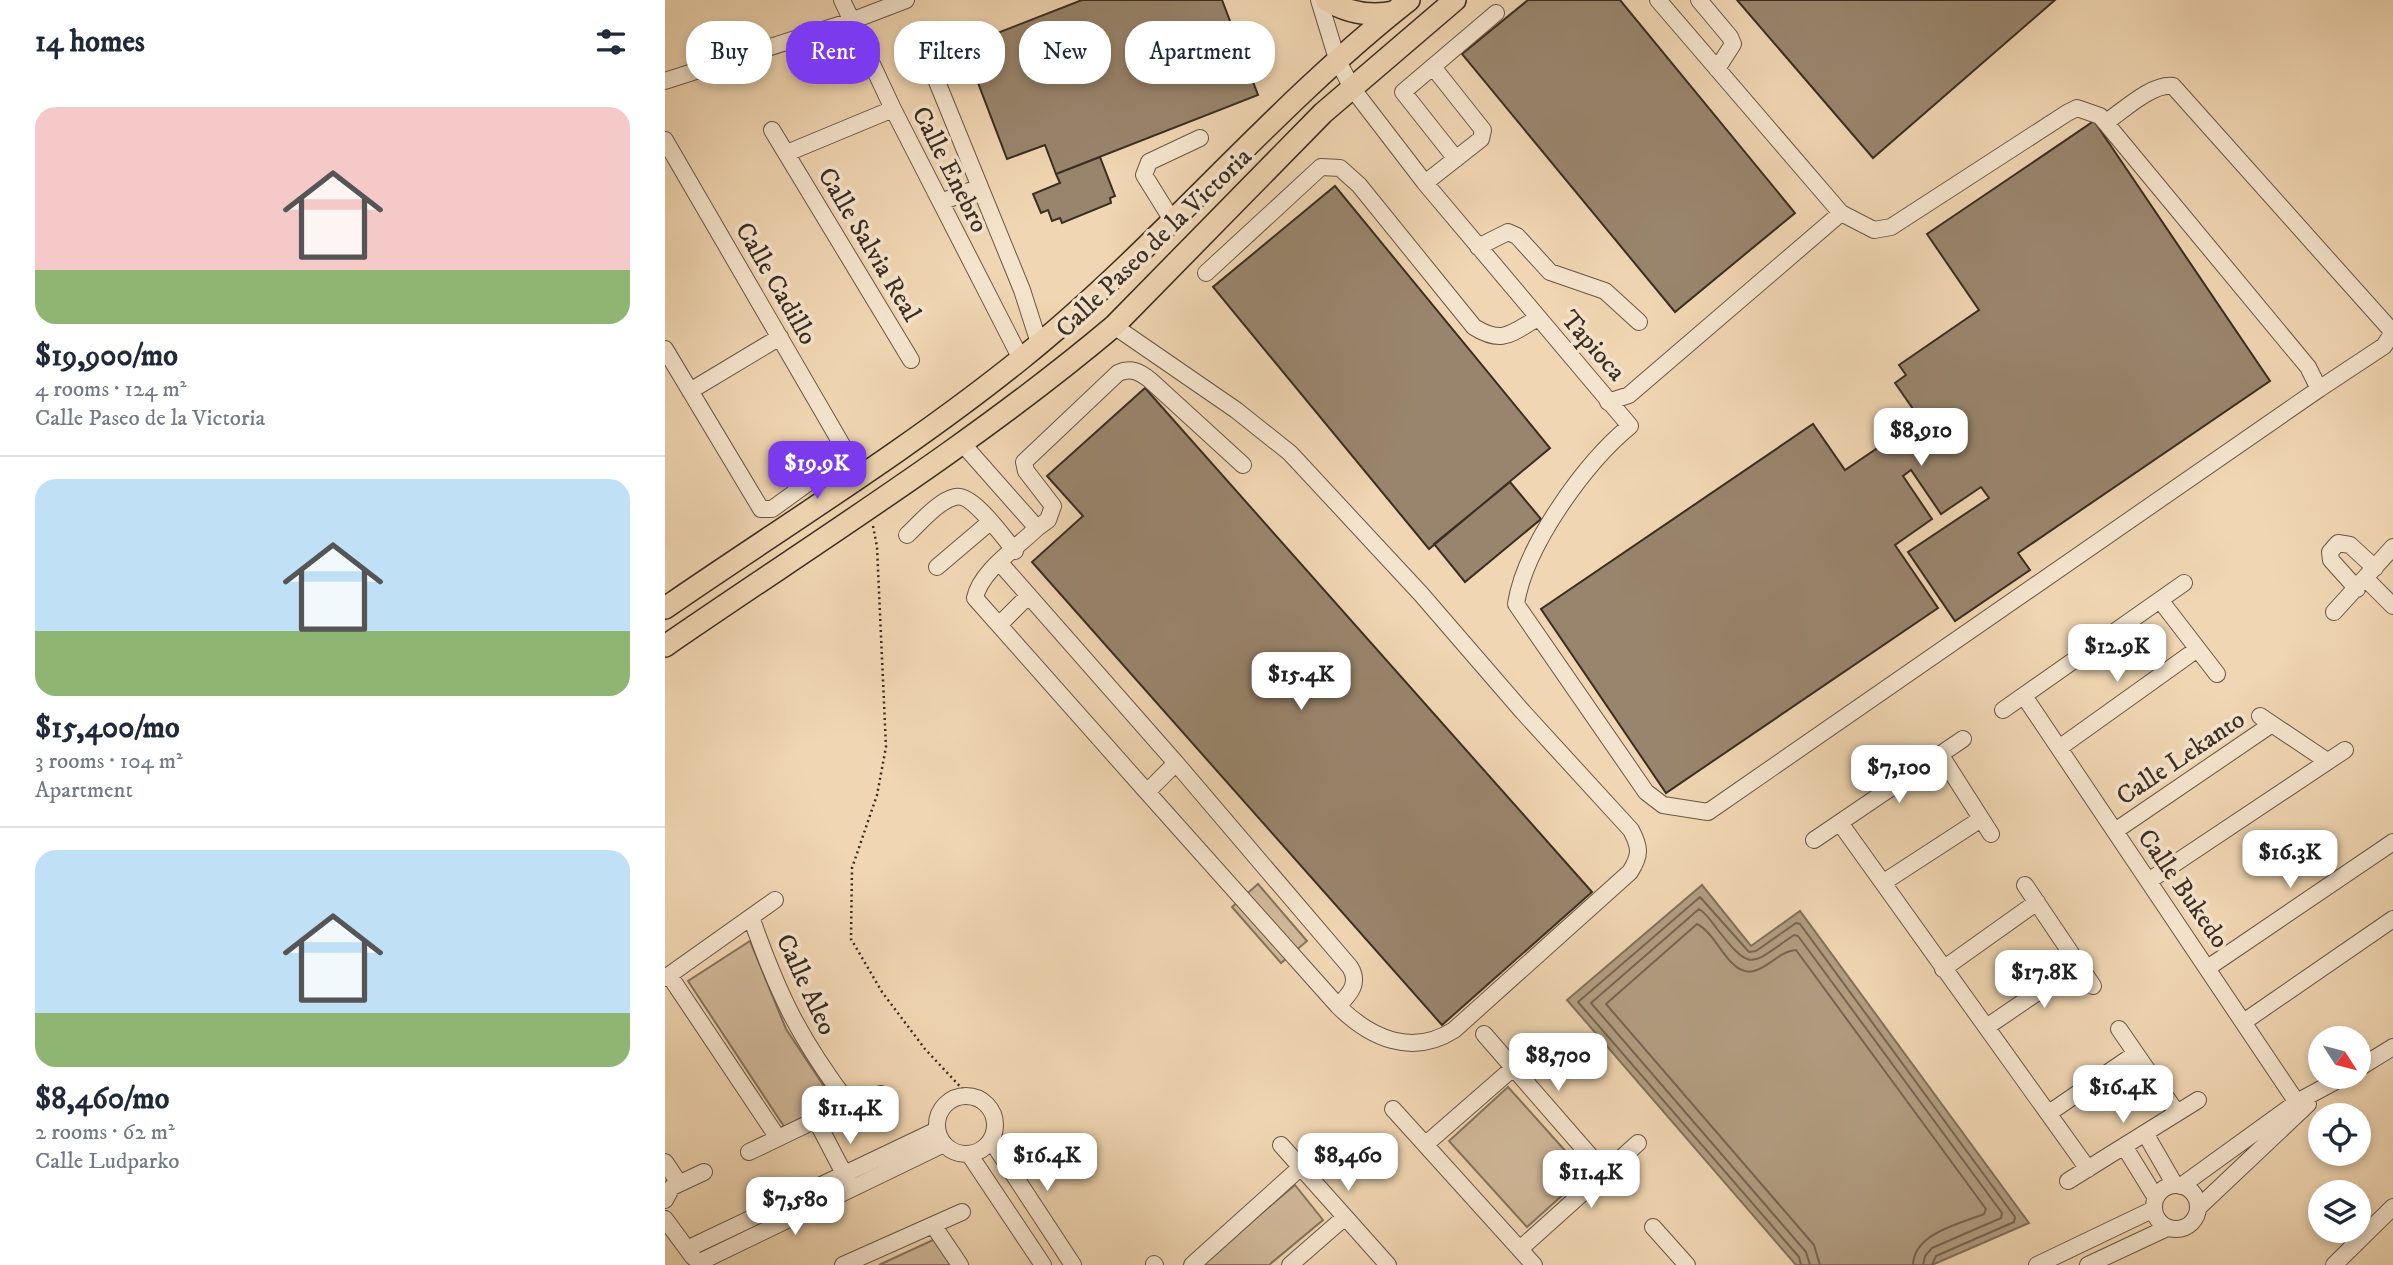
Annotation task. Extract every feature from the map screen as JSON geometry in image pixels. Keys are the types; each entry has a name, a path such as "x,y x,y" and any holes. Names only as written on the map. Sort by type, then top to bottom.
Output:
{"main road":[{"path":"1326,0 1358,13 1377,15 1402,6"},
{"name":"Calle Paseo de la Victoria","path":"665,646 961,442 1038,387 1114,326 1317,119 1455,0"},
{"name":"Calle Paseo de la Victoria","path":"665,608 940,419 1021,359 1172,220 1338,59 1402,6"}],"street":[{"name":"Calle Enebro","path":"842,0 851,21"},
{"path":"851,21 906,0"},
{"name":"Tapioca","path":"1319,0 1338,59 1352,88 1425,183 1608,402 1629,395 1842,213"},
{"path":"1658,0 1842,213 1874,230 1891,227 2077,108 2088,109 2106,122 2308,367 2319,389"},
{"path":"1699,0 1733,44 1717,69"},
{"path":"1456,159 1403,92 1496,13"},
{"path":"665,81 786,42"},
{"path":"1425,183 1481,139 1483,130 1433,67"},
{"name":"Calle Enebro","path":"880,82 1021,359"},
{"path":"937,84 1022,290 1039,344"},
{"path":"1608,402 1630,426 1605,447 1538,541 1519,583 1515,604 1646,792 1663,805 1707,812 2383,346 2392,335 2390,329 2173,86 2166,85 2154,90 2106,122"},
{"name":"Calle Salvia Real","path":"787,153 893,109"},
{"name":"Calle Salvia Real","path":"772,130 911,360"},
{"path":"1172,220 1144,175 1146,167 1149,162 1200,138"},
{"name":"Calle Cadillo","path":"665,140 845,450 839,464 772,509 761,509 690,391"},
{"path":"1206,273 1321,167 1340,168 1359,185 1474,327 1489,336 1503,338 1538,318"},
{"path":"941,202 980,187"},
{"path":"1478,247 1508,232 1517,236 1550,272 1605,290 1639,322"},
{"path":"1114,326 1236,410 1290,453 1421,594 1523,712 1631,830 1639,844 1639,858 1630,872 1454,1030 1426,1044 1387,1037 1359,1027 975,598 978,585 1048,520 1053,506 1025,471 1024,462 1079,408 1126,369 1135,370 1150,380 1243,464"},
{"path":"665,349 690,391 780,337"},
{"path":"961,442 1037,528"},
{"path":"907,535 947,500 957,495 970,499 1015,551"},
{"path":"937,567 990,522"},
{"path":"2334,612 2393,547"},
{"path":"1000,563 1350,967 1355,975 1354,986 1338,1006"},
{"path":"2366,579 2393,606"},
{"path":"2003,710 2184,583"},
{"path":"999,625 1028,596"},
{"path":"2160,600 2217,674"},
{"path":"2059,748 2196,650"},
{"name":"Calle Bukedo","path":"2024,696 2209,967 2299,1106"},
{"name":"Calle Lekanto","path":"2115,831 2266,720 2327,761"},
{"path":"1814,840 1963,739"},
{"path":"2150,880 2345,750"},
{"path":"1940,754 1991,834"},
{"path":"1147,792 1176,763"},
{"path":"1884,882 1981,819"},
{"path":"1840,823 2088,1169"},
{"path":"2209,967 2392,847"},
{"path":"2025,884 2094,986"},
{"name":"Calle Aleo","path":"667,976 775,900"},
{"path":"1943,970 2037,902"},
{"name":"Calle Aleo","path":"751,917 785,1007 820,1065 849,1104"},
{"path":"2245,1021 2393,919"},
{"path":"1988,1026 2079,964"},
{"path":"667,976 778,1138"},
{"path":"2119,1029 2177,1113"},
{"path":"1483,1034 1605,1173"},
{"path":"2371,1061 2393,1047"},
{"path":"2049,1112 2135,1054"},
{"path":"1426,1144 1512,1069"},
{"path":"2037,1265 2155,1203 2164,1189 2178,1186 2324,1089"},
{"path":"749,1152 849,1104 862,1103 881,1094"},
{"path":"968,1096 982,1100 992,1111 996,1126 991,1140 983,1149 969,1154 957,1153 941,1137 942,1108 954,1098 968,1096"},
{"path":"2068,1181 2198,1100"},
{"path":"2088,1265 2168,1228 2188,1226 2198,1208 2299,1106"},
{"path":"1393,1109 1534,1265"},
{"path":"816,1119 849,1182"},
{"path":"2145,1133 2178,1186 2193,1194 2198,1208"},
{"path":"665,1219 698,1264 849,1182 941,1137"},
{"path":"991,1140 1073,1265"},
{"path":"1520,1249 1638,1143"},
{"path":"1281,1145 1388,1265"},
{"path":"2124,1146 2155,1203 2158,1220 2168,1228"},
{"path":"969,1154 1043,1265"},
{"path":"665,1162 679,1183"},
{"path":"1192,1265 1301,1167"},
{"path":"665,1200 672,1187 704,1172"},
{"path":"687,1249 849,1182"},
{"path":"2334,1265 2393,1207"},
{"path":"843,1265 962,1212"},
{"path":"1290,1265 1345,1217"},
{"path":"933,1225 960,1265"},
{"path":"1653,1227 1677,1261"}],"path":[{"path":"869,505 877,547 886,747 877,795 852,868 851,939 882,992 925,1049 968,1096"}],"shaded area":[{"path":"1258,884 1307,941 1281,963 1232,907"},
{"path":"750,941 786,1029 833,1100 785,1128 688,981"},
{"path":"1508,1087 1586,1174 1527,1227 1449,1141"},
{"path":"1295,1185 1323,1220 1269,1265 1199,1265"},
{"path":"935,1239 951,1265 879,1265"}],"water":[{"path":"1702,885 1751,946 1800,911 2029,1223 1932,1265 1796,1265 1567,1000"}],"building":[{"path":"1082,0 1222,0 1230,21 1125,21 1125,84 1254,84 1258,95 1056,174 1045,145 1007,159 978,84 1005,84 1005,30 1019,25 1019,84 1111,84 1111,21 1028,21"},
{"path":"1528,0 1620,0 1795,213 1675,312 1462,54"},
{"path":"1737,0 2055,0 1873,158"},
{"path":"2094,121 2270,381 2018,553 2030,570 1955,621 1908,552 1989,498 1981,487 1941,514 1911,470 1903,476 1932,519 1895,545 1938,608 1666,793 1541,609 1813,424 1845,470 1920,419 1895,383 1906,375 1899,365 1979,310 1927,234"},
{"path":"1100,157 1115,196 1110,198 1111,203 1062,223 1060,218 1052,221 1048,210 1041,213 1033,194 1060,183 1056,174"},
{"path":"1335,186 1550,448 1429,549 1213,287"},
{"path":"1145,388 1592,892 1442,1025 1032,562 1083,516 1047,476"},
{"path":"1510,482 1541,519 1465,582 1434,544"}]}
